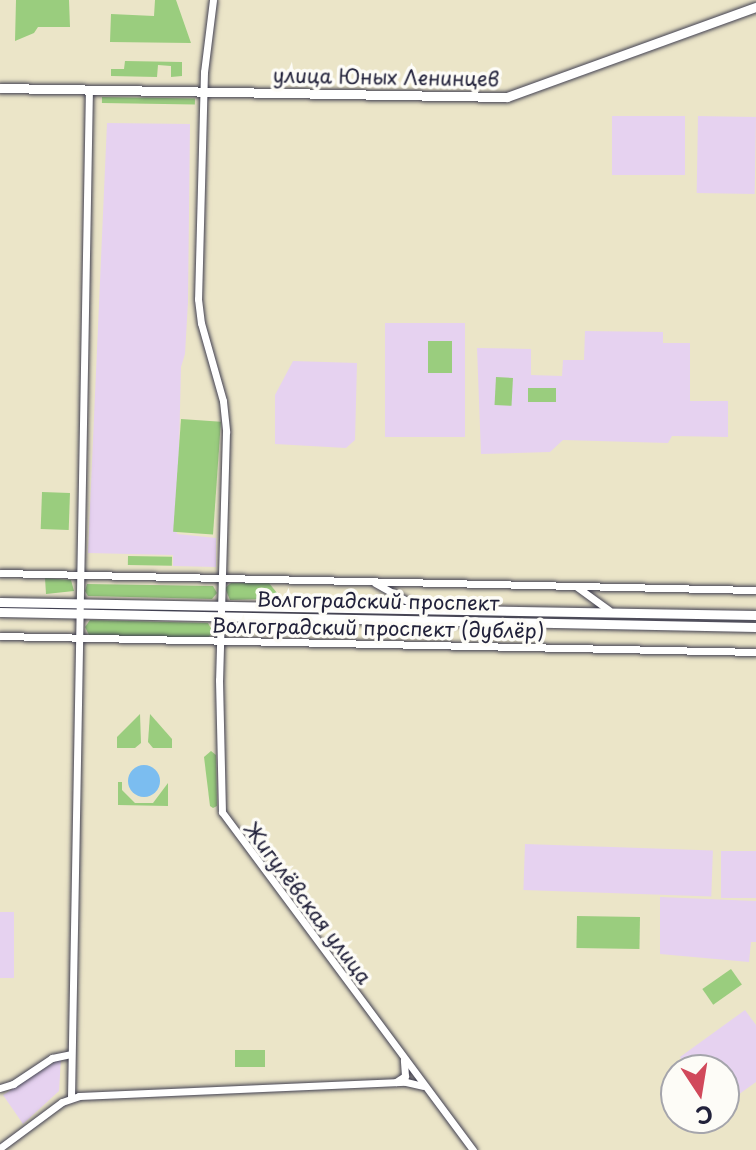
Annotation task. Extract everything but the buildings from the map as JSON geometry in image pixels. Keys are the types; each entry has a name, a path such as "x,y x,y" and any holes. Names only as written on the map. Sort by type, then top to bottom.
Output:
{"main road":[{"name":"улица Юных Ленинцев","path":"0,88 507,97 756,7"},
{"name":"Волгоградский проспект","path":"0,602 78,609"},
{"name":"Волгоградский проспект","path":"0,612 78,609 426,609 756,615"},
{"name":"Волгоградский проспект","path":"220,610 756,627"}],"street":[{"name":"Жигулёвская улица","path":"213,0 204,92 198,299 201,323 225,413 219,641 222,812 473,1150"},
{"path":"71,1098 89,90"},
{"path":"0,573 756,590"},
{"path":"369,581 400,600 426,609"},
{"path":"573,586 614,613"},
{"name":"Волгоградский проспект (дублёр)","path":"0,636 756,652"},
{"path":"393,1083 407,1071 399,1051"},
{"path":"0,1088 13,1084 52,1058 71,1054"},
{"path":"0,1148 71,1098 393,1083 417,1083 428,1089"}],"shaded area":[{"path":"612,116 685,116 685,175 612,175"},
{"path":"698,116 756,117 755,194 697,193"},
{"path":"107,123 190,124 188,302 185,354 181,367 177,534 216,538 216,567 173,566 173,555 88,553"},
{"path":"385,323 465,323 465,437 385,437"},
{"path":"585,331 663,332 663,343 690,343 690,401 728,401 728,437 672,436 668,443 563,440 550,452 481,454 477,348 531,349 531,375 562,376 563,360 584,360"},
{"path":"293,361 357,363 355,440 346,448 275,444 275,395"},
{"path":"525,844 713,851 711,897 523,890"},
{"path":"721,851 756,851 756,898 721,898"},
{"path":"660,897 756,901 756,942 751,942 749,962 660,954"},
{"path":"0,912 14,912 14,978 0,978"},
{"path":"745,1010 756,1025 756,1082 740,1094 740,1054 684,1054"},
{"path":"61,1058 59,1091 23,1124 3,1095"}],"green space":[{"path":"16,0 69,0 70,27 38,27 34,33 15,41"},
{"path":"155,0 176,0 191,43 110,42 111,14 154,16"},
{"path":"125,61 182,62 182,76 171,77 171,66 158,65 157,77 111,76 111,69 124,69"},
{"path":"102,97 195,99 195,105 102,103"},
{"path":"428,341 452,341 452,373 428,373"},
{"path":"496,377 513,378 512,406 495,405"},
{"path":"528,388 556,388 556,402 528,402"},
{"path":"181,419 221,422 213,535 173,532"},
{"path":"42,492 70,493 69,530 41,529"},
{"path":"128,556 172,557 172,566 128,565"},
{"path":"45,578 71,580 74,591 46,594"},
{"path":"231,583 269,583 277,593 265,594 264,599 230,600 225,588"},
{"path":"87,584 213,586 217,593 212,599 88,596 85,591"},
{"path":"90,620 208,623 213,632 208,638 89,635 85,627"},
{"path":"140,714 141,743 135,748 117,748 117,737"},
{"path":"150,714 172,739 172,748 153,748 148,742"},
{"path":"211,751 216,755 217,806 213,808 210,806 204,757"},
{"path":"118,782 122,782 122,790 135,803 153,803 168,783 168,806 118,805"},
{"path":"577,916 640,917 639,949 576,948"},
{"path":"731,969 742,985 713,1005 702,989"},
{"path":"235,1050 265,1050 265,1067 235,1067"}],"water":[{"path":"144,765 155,770 160,781 155,792 144,797 133,792 128,781 133,770"}]}
